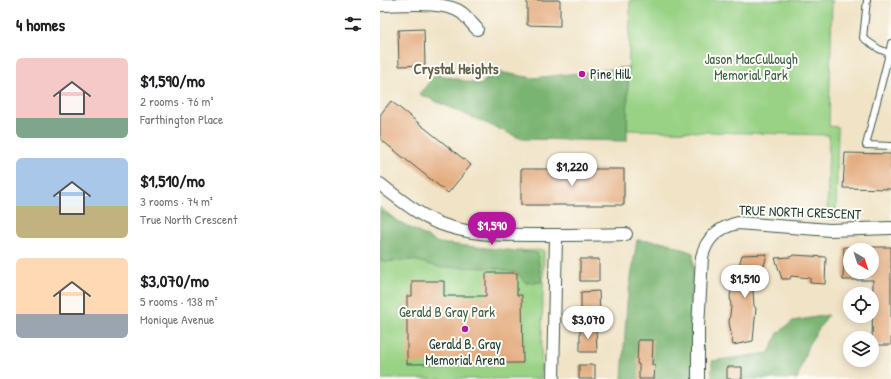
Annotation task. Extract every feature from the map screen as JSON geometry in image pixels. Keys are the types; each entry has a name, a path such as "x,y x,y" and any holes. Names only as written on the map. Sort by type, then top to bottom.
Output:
{"street":[{"path":"380,5 433,4 450,7 462,13 477,29"},
{"path":"380,184 413,209 437,222 461,230 490,234 626,234"},
{"name":"TRUE NORTH CRESCENT","path":"698,379 698,327 702,257 708,243 720,230 726,226 738,222 830,230 891,228"},
{"path":"553,379 556,235"}],"lane":[{"path":"867,0 863,38 879,49 890,54"},
{"path":"891,43 890,54 866,145 891,146"}],"green space":[{"name":"Jason MacCullough Memorial Park","path":"630,0 832,0 829,126 838,127 836,219 827,218 829,135 627,130"},
{"path":"628,67 627,141 522,139 419,94 436,74 481,85 493,71 533,78"},
{"name":"Gerald B Gray Park","path":"380,207 403,226 428,240 441,244 511,251 544,250 541,379 380,379"},
{"path":"380,211 438,243 537,253 542,282 526,283 517,273 494,268 439,267 413,260 385,262 380,260"},
{"path":"637,240 665,242 693,253 698,379 622,379 627,303"},
{"path":"828,315 808,345 797,379 712,379 712,361 769,353 778,333 793,321"}],"building":[{"path":"527,0 560,0 560,26 527,25"},
{"path":"424,29 425,65 399,66 398,30"},
{"path":"391,101 471,165 448,193 380,139 380,115"},
{"path":"845,153 891,154 891,189 843,188"},
{"path":"521,169 624,169 624,205 521,205"},
{"path":"879,247 891,247 891,345 879,345 879,331 872,331 872,323 879,323 879,287 873,287 873,280 843,280 879,279"},
{"path":"767,254 764,266 759,266 759,275 753,291 754,306 756,308 753,341 733,345 729,322 731,307 730,295 742,255"},
{"path":"794,255 826,257 825,284 810,283 810,278 791,276 790,279 782,279 775,258 790,257"},
{"path":"580,259 599,259 599,281 580,281"},
{"name":"Gerald B. Gray Memorial Arena","path":"486,273 517,273 517,295 522,295 523,363 407,364 407,296 412,296 412,281 444,281 444,296 486,296"},
{"path":"599,291 600,316 581,316 581,292"},
{"path":"596,328 597,352 580,352 580,329"},
{"path":"638,340 653,340 652,365 655,365 654,379 639,379 639,364 637,364"},
{"path":"579,365 595,365 595,379 579,379"},
{"path":"727,367 742,367 742,379 727,379"}],"place":[{"name":"Pine Hill","path":"582,74"},
{"name":"Gerald B. Gray Memorial Arena","path":"465,329"}],"district":[{"name":"Crystal Heights","path":"456,69"}]}
